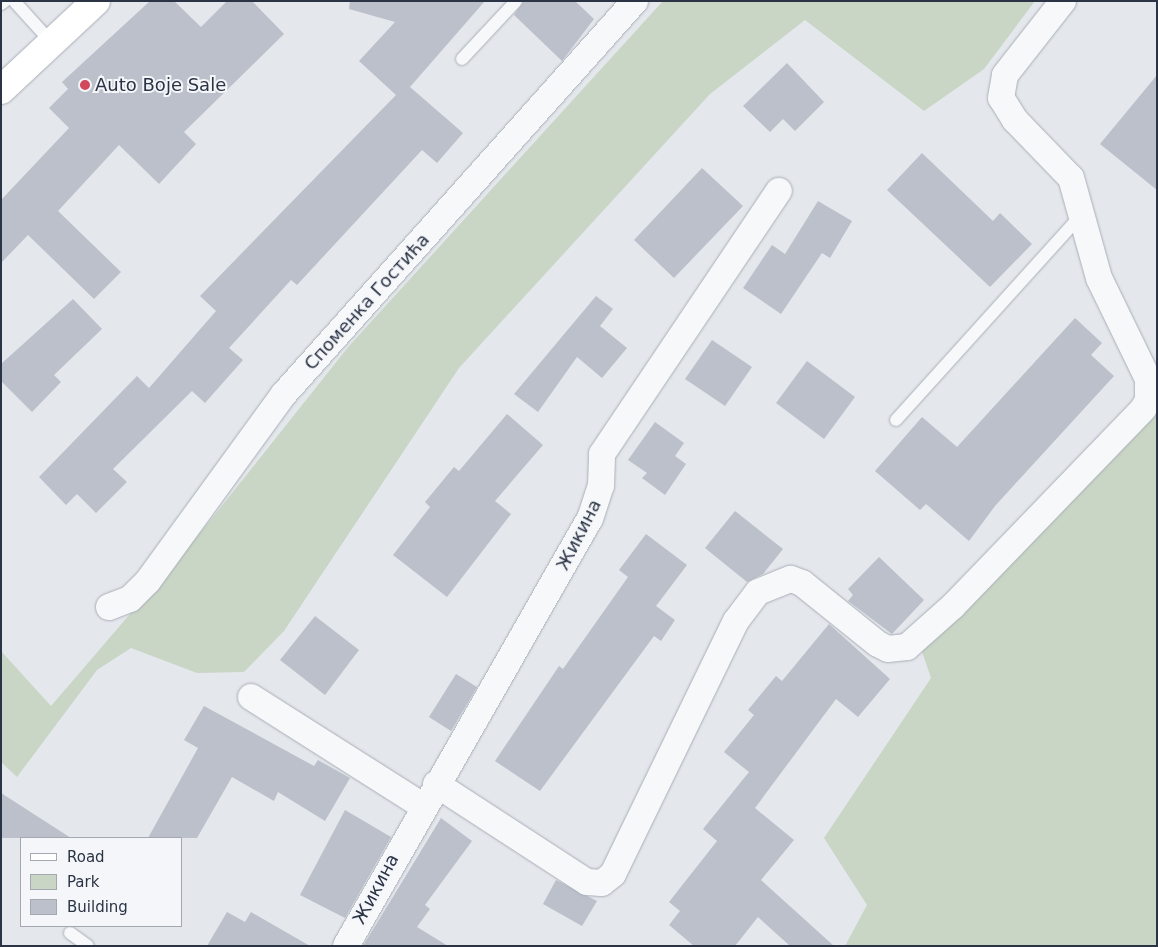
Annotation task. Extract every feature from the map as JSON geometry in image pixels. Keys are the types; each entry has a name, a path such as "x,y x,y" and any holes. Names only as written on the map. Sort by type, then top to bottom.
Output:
{"street":[{"path":"1,90 53,44 96,1"},
{"name":"Споменка Гостића","path":"109,607 130,599 148,581 284,394 635,1"},
{"path":"251,697 587,882 602,883 613,874 736,620 758,592 791,579 802,583 883,646 898,649 918,640 1148,400 1148,379 1099,278 1084,212 1067,171 1015,120 1000,98 1005,75 1063,1"},
{"name":"Жикина","path":"346,946 430,795 590,519 602,486 602,454 778,191"}],"lane":[{"path":"1,4 4,1"},
{"path":"14,1 53,44"},
{"path":"462,59 516,1"},
{"path":"896,420 1084,212"},
{"path":"70,933 88,946"}],"green space":[{"path":"663,1 1035,1 984,69 924,111 805,20 710,94 459,368 284,631 244,672 197,673 131,648 97,670 17,777 1,762 1,651 51,706 209,522 349,346"},
{"path":"1157,397 1157,946 845,946 867,905 824,838 931,678 918,640"}],"building":[{"path":"150,1 174,1 201,27 227,1 252,1 284,34 184,132 196,144 159,184 119,145 58,211 121,272 94,299 28,235 1,263 1,200 69,128 49,108 68,89 62,82"},
{"path":"350,1 485,1 410,87 463,133 437,163 422,150 297,285 291,280 229,348 243,360 205,403 192,391 113,469 127,482 96,513 77,494 66,505 39,477 137,376 149,388 216,311 200,296 396,95 359,61 395,22 349,9"},
{"path":"524,1 575,1 594,19 562,61 514,15"},
{"path":"787,63 824,102 795,131 783,119 770,132 743,106"},
{"path":"1157,75 1157,190 1100,144"},
{"path":"922,153 993,221 1000,213 1032,244 990,287 887,190"},
{"path":"702,168 743,206 674,278 634,240"},
{"path":"818,201 852,221 830,258 822,253 781,314 743,288 772,245 785,254"},
{"path":"596,296 613,309 600,326 627,348 602,378 577,357 538,412 514,394"},
{"path":"73,299 102,329 54,375 61,382 32,412 1,381 1,364"},
{"path":"1075,318 1102,343 1091,355 1114,376 995,506 969,541 926,504 920,510 875,471 922,417 957,447"},
{"path":"712,340 752,367 725,406 685,379"},
{"path":"807,361 855,397 824,439 776,403"},
{"path":"507,414 543,445 495,501 511,514 447,597 393,555 430,507 425,502 454,467 459,471"},
{"path":"655,422 684,443 675,456 686,464 665,495 642,478 647,473 628,460"},
{"path":"735,511 783,549 763,574 747,582 705,548"},
{"path":"646,534 687,565 656,606 675,620 661,641 654,636 540,791 495,761 559,666 563,669 628,577 619,570"},
{"path":"879,557 924,600 892,634 848,601 853,595 848,589"},
{"path":"315,616 359,650 325,695 280,660"},
{"path":"829,624 890,679 858,717 836,699 755,808 794,840 761,880 834,946 790,946 758,917 735,946 694,946 669,925 680,911 669,902 717,841 703,829 749,772 724,752 754,715 748,710 776,676 782,681"},
{"path":"456,674 477,687 451,731 429,717"},
{"path":"204,706 314,766 318,760 350,778 325,821 278,792 274,801 232,777 197,838 149,837 198,748 184,740"},
{"path":"1,793 69,837 20,837 1,838"},
{"path":"345,810 391,837 345,918 300,895"},
{"path":"441,818 472,841 425,905 430,909 417,927 448,946 363,946"},
{"path":"556,880 597,901 582,926 543,904"},
{"path":"227,912 245,922 251,912 310,946 207,946"}],"place":[{"name":"Auto Boje Sale","path":"85,85"}]}
